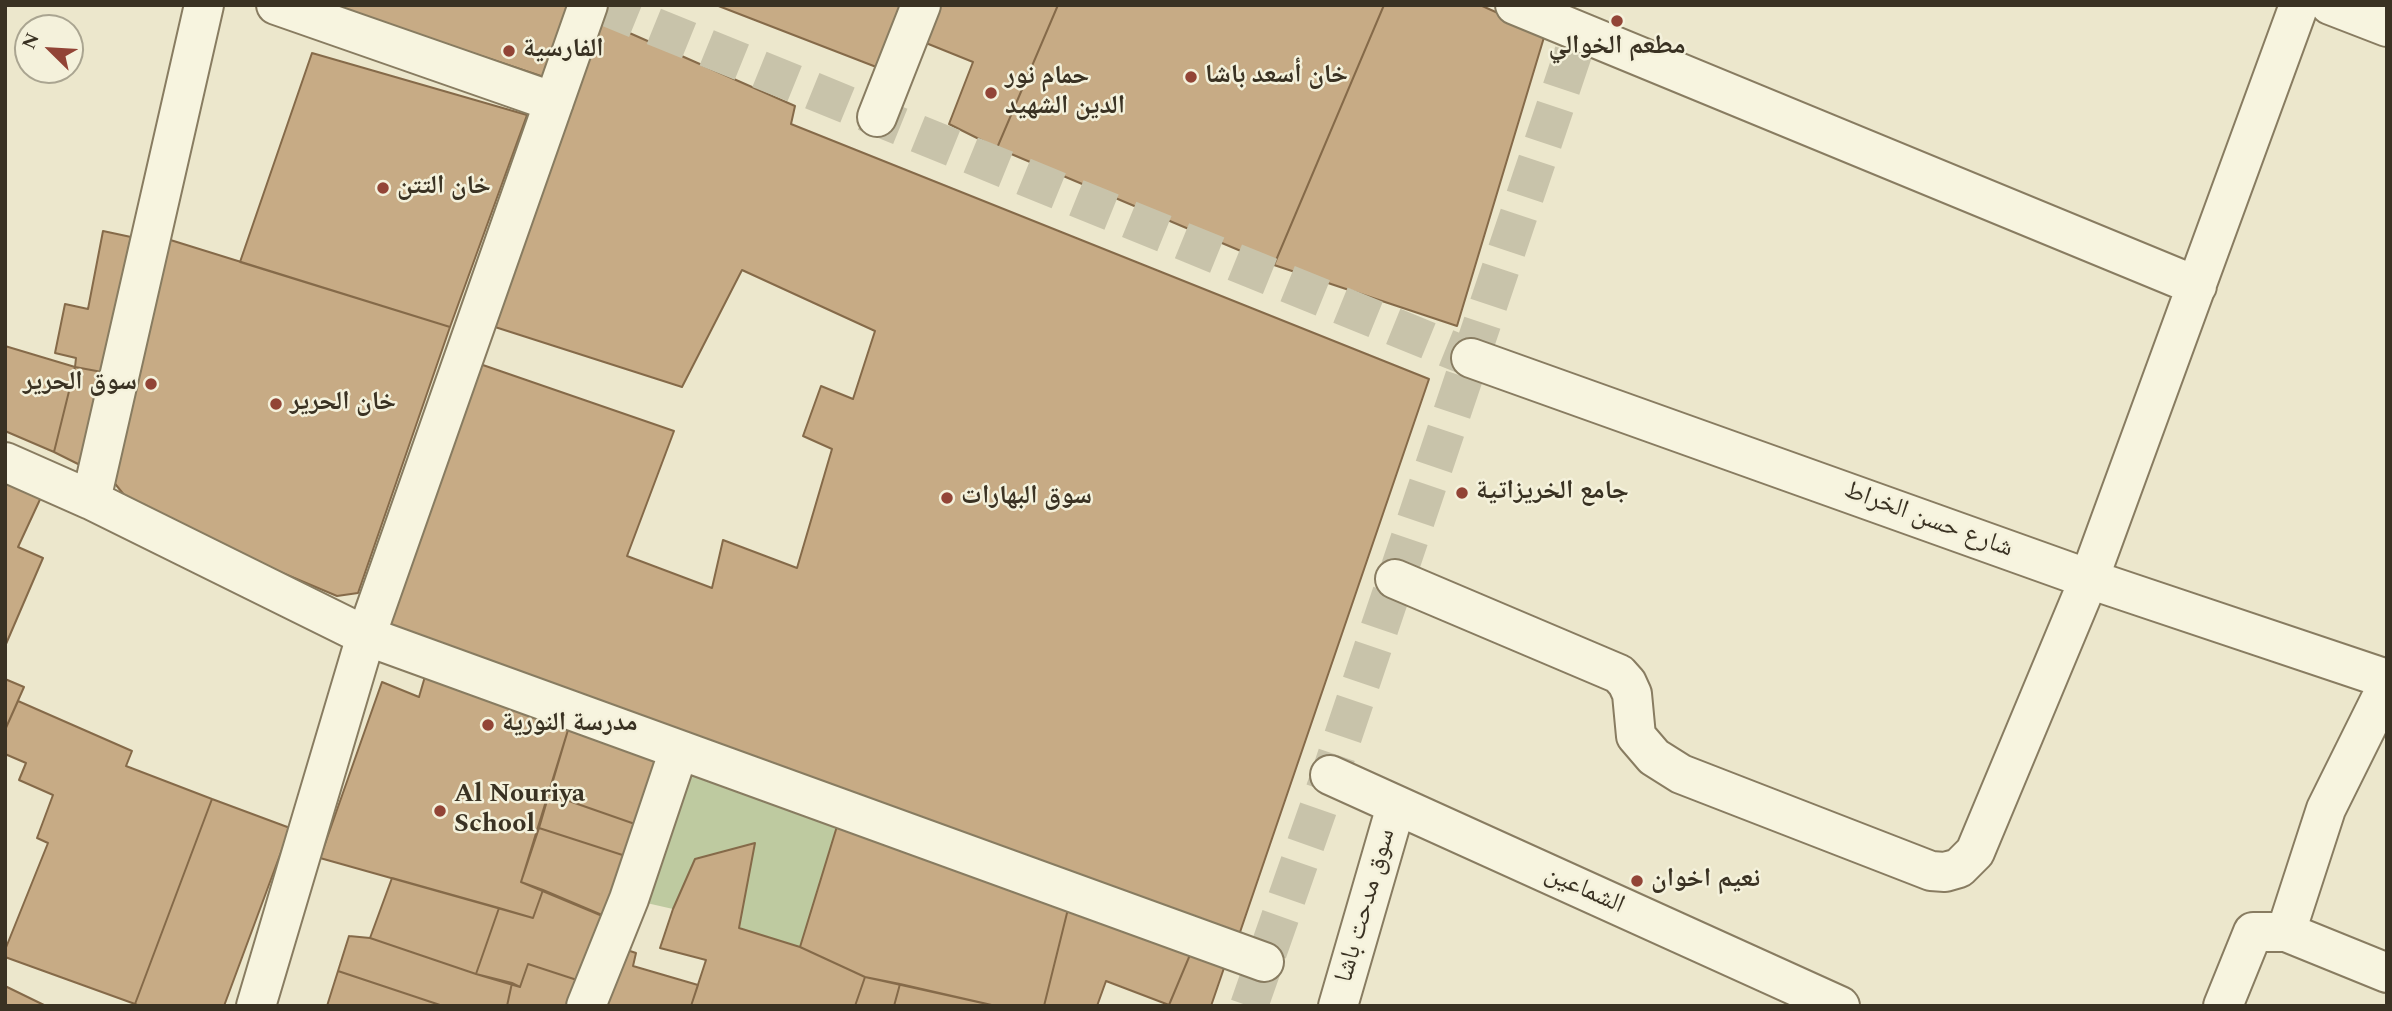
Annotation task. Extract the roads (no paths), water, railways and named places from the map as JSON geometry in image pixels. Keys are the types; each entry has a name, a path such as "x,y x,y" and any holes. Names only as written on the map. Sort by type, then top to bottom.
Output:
{"street":[{"path":"90,500 204,5"},
{"path":"276,5 554,102"},
{"path":"256,1006 366,636 588,5"},
{"path":"877,117 921,5"},
{"path":"1515,5 1583,19 2197,286"},
{"path":"1395,579 1619,674 1632,694 1636,736 1654,757 1674,771 1931,872 1959,868 1975,852 2090,579 2299,5"},
{"path":"2330,5 2387,27"},
{"name":"شارع حسن الخراط","path":"1471,358 2090,579 2387,679"},
{"path":"5,462 90,500 366,636 1264,962"},
{"path":"2286,932 2326,809 2387,686"},
{"path":"586,1006 629,898 679,750"},
{"name":"الشماعين","path":"1330,775 1840,1006"},
{"name":"سوق مدحت باشا","path":"1338,1006 1396,806"},
{"path":"2223,1006 2253,932 2286,932 2387,973"}],"tunnel":[{"path":"601,5 1471,358"},
{"path":"1249,1006 1330,775 1580,33"}],"place":[{"name":"مطعم الخوالي","path":"1617,21"},
{"name":"الفارسية","path":"509,51"},
{"name":"خان أسعد باشا","path":"1191,77"},
{"name":"حمام نور الدين الشهيد","path":"991,93"},
{"name":"خان التتن","path":"383,188"},
{"name":"سوق الحرير","path":"151,384"},
{"name":"خان الحرير","path":"276,404"},
{"name":"جامع الخريزاتية","path":"1462,493"},
{"name":"سوق البهارات","path":"947,498"},
{"name":"مدرسة النورية","path":"488,725"},
{"name":"Al Nouriya School","path":"440,811"},
{"name":"نعيم اخوان","path":"1637,881"}]}
